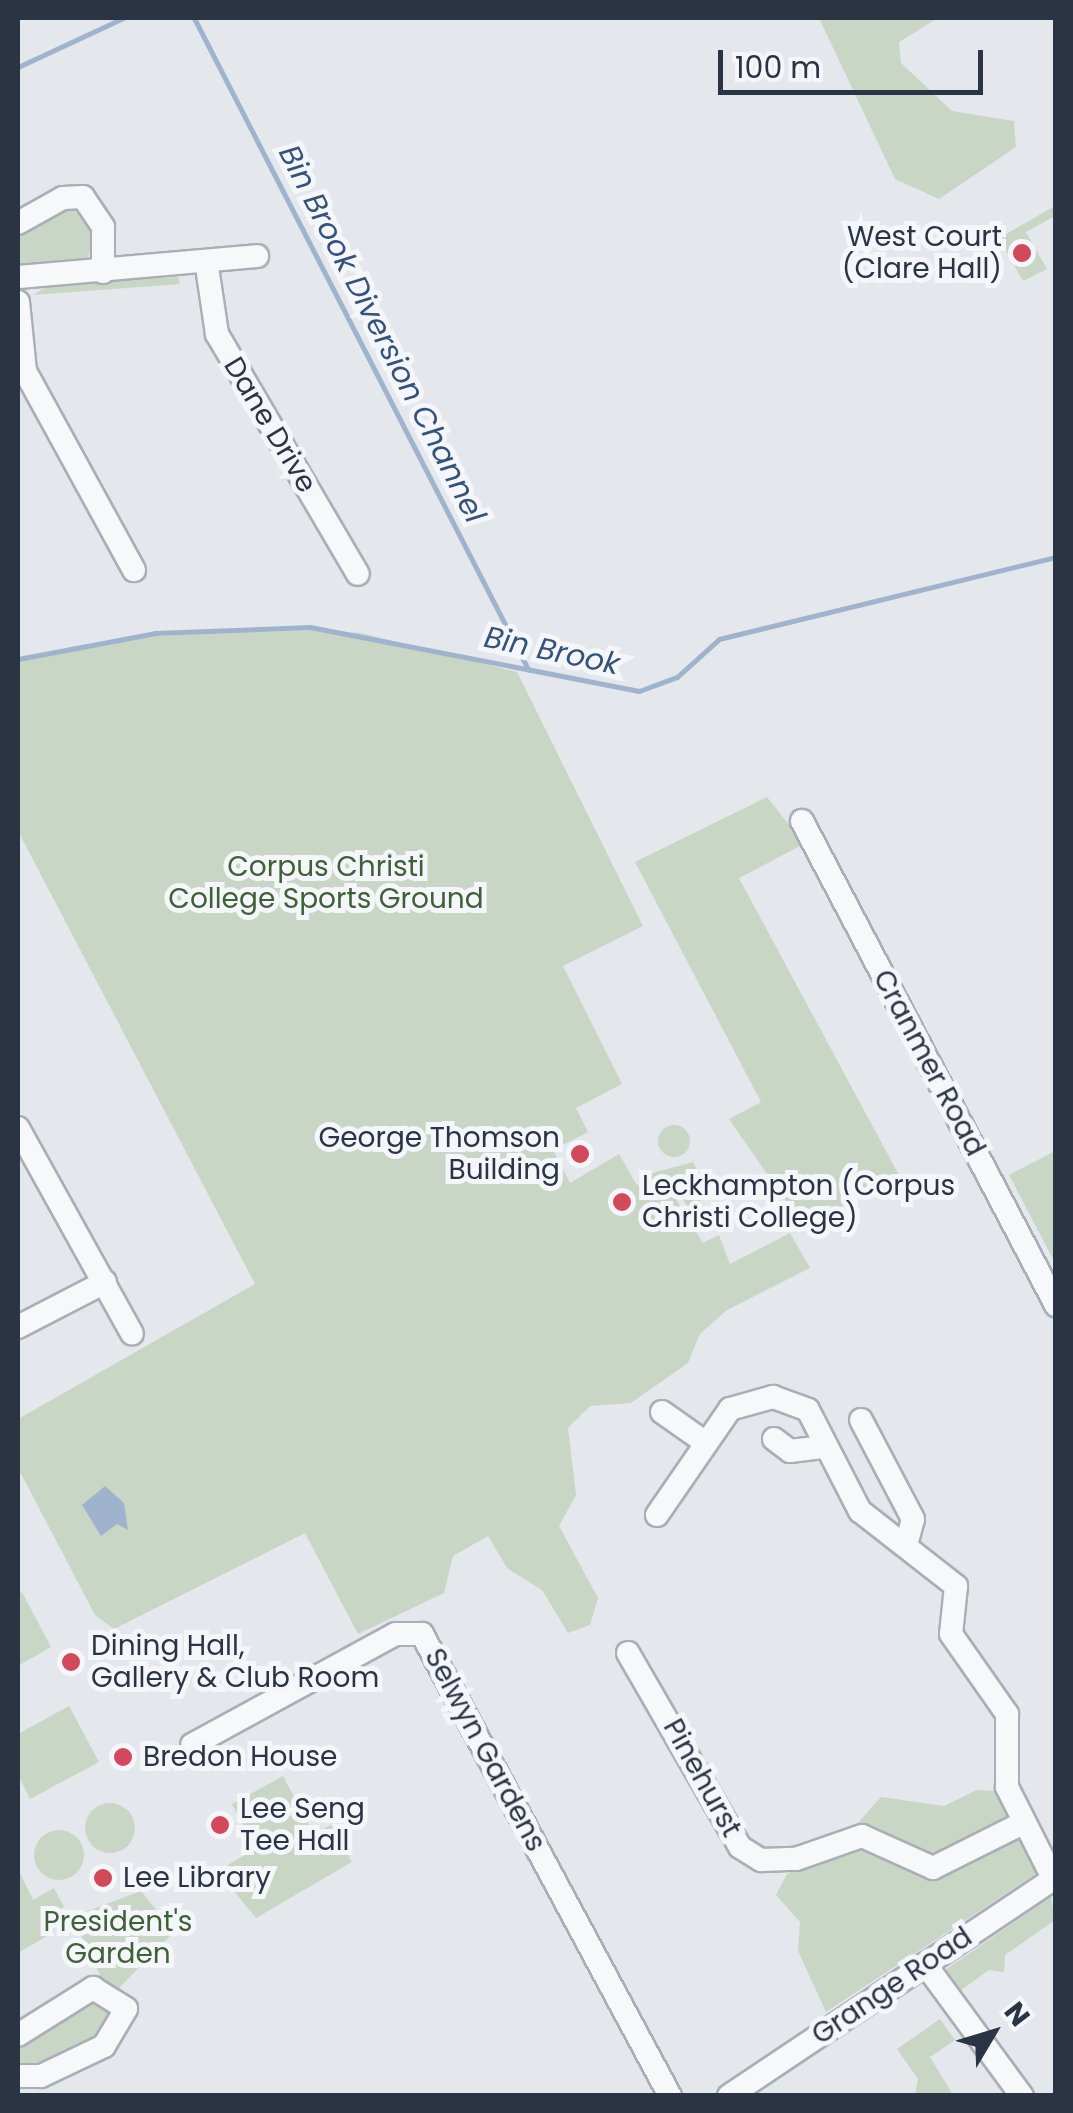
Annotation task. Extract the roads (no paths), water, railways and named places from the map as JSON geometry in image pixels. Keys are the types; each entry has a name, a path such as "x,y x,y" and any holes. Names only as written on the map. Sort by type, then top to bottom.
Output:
{"street":[{"path":"18,223 63,198 83,197 103,226 103,272"},
{"path":"18,278 208,267 258,256"},
{"name":"Dane Drive","path":"208,267 216,334 358,574"},
{"path":"18,302 25,371 134,570"},
{"name":"Cranmer Road","path":"802,821 1056,1305"},
{"path":"18,1128 132,1334"},
{"path":"27,1328 105,1282"},
{"path":"657,1515 730,1408 772,1397 808,1410 860,1511 956,1586 950,1634 1008,1714 1007,1788 1021,1824 1054,1878"},
{"path":"662,1412 706,1442"},
{"path":"860,1420 913,1518 906,1545"},
{"path":"774,1438 790,1451 824,1447"},
{"name":"Selwyn Gardens","path":"192,1745 396,1634 422,1634 670,2096"},
{"name":"Pinehurst","path":"628,1652 740,1847 760,1860 796,1859 862,1836 933,1868 1021,1824"},
{"name":"Grange Road","path":"729,2096 1054,1878"},
{"path":"925,1964 1022,2096"},
{"path":"18,2034 93,1988 126,2009 104,2046 42,2076 18,2076"}],"water":[{"path":"105,1486 124,1503 128,1530 117,1524 101,1536 82,1505"}],"waterway":[{"name":"Bin Brook Diversion Channel","path":"18,67 123,18"},
{"name":"Bin Brook Diversion Channel","path":"194,18 528,669"},
{"name":"Bin Brook","path":"18,659 155,633 310,627 639,691 677,677 719,639 1056,557"}],"place":[{"name":"West Court (Clare Hall)","path":"1022,253"},
{"name":"George Thomson Building","path":"580,1154"},
{"name":"Leckhampton (Corpus Christi College)","path":"622,1202"},
{"name":"Dining Hall, Gallery & Club Room","path":"71,1662"},
{"name":"Bredon House","path":"123,1757"},
{"name":"Lee Seng Tee Hall","path":"220,1825"},
{"name":"Lee Library","path":"103,1878"}],"park label":[{"name":"Corpus Christi College Sports Ground","path":"326,883"},
{"name":"President's Garden","path":"118,1938"}]}
